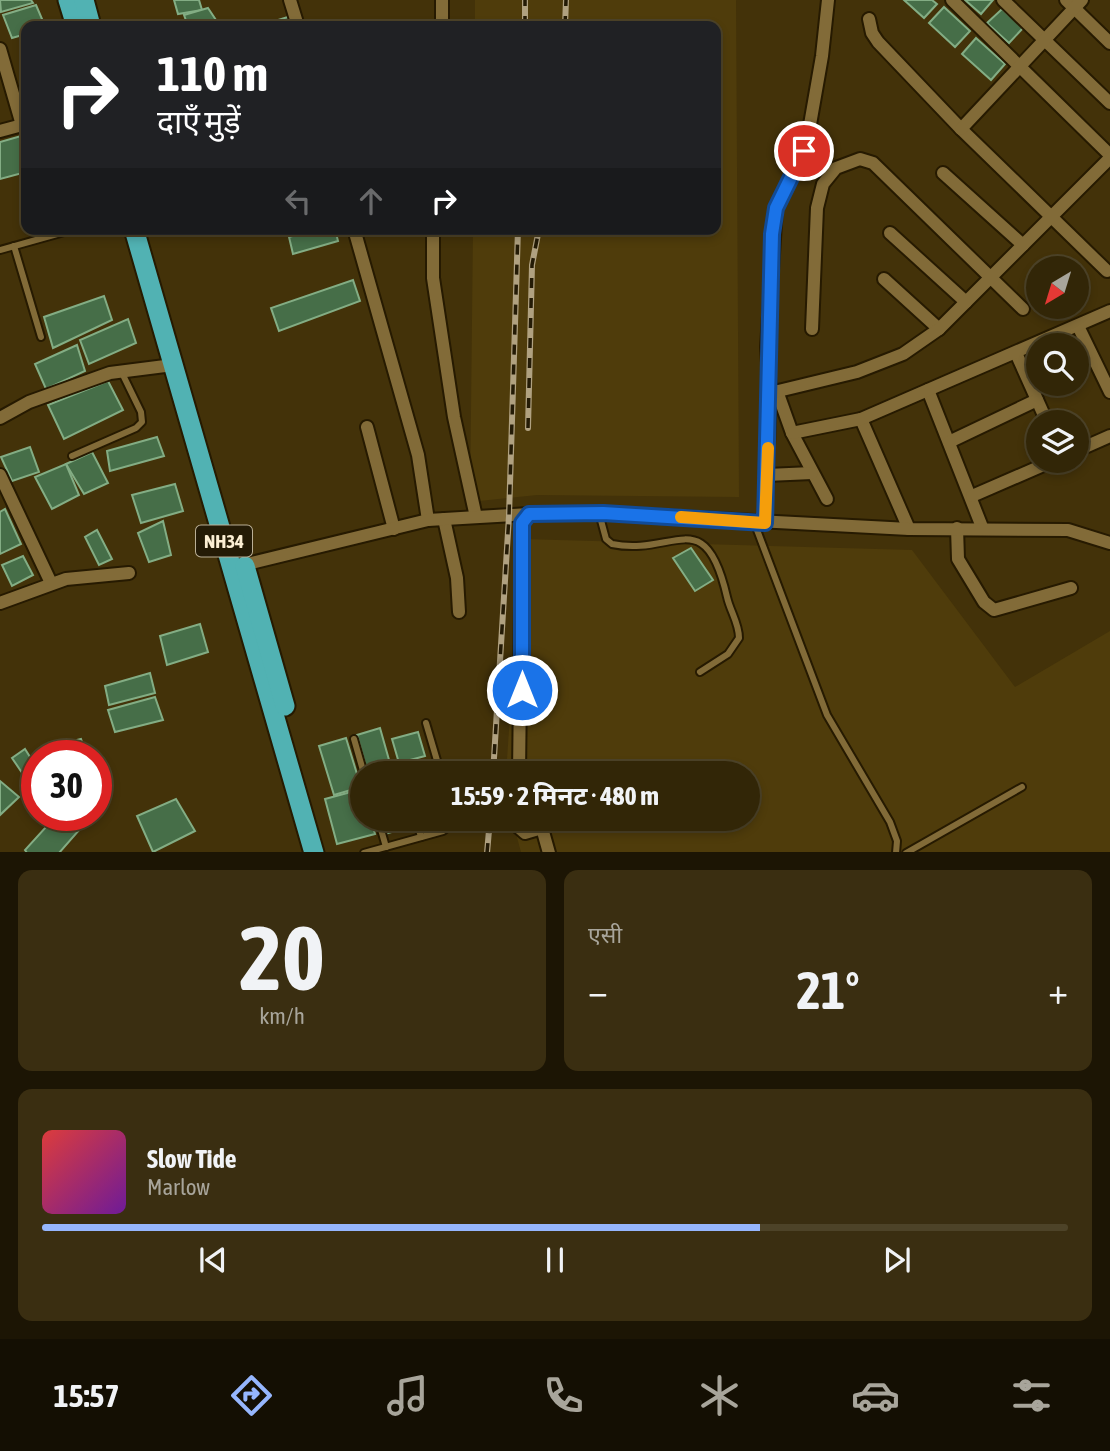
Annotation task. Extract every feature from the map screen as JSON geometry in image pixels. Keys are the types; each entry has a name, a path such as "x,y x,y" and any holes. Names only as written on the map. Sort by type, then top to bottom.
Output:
{"highway":[{"path":"68,0 74,21"},
{"path":"84,0 90,21"},
{"name":"NH34","path":"136,235 173,365 326,852"},
{"name":"NH34","path":"149,235 313,852"}],"street":[{"path":"290,0 296,21"},
{"path":"442,0 442,21"},
{"path":"760,522 774,392 767,347 776,208 804,151 808,136 810,110 822,56 828,0"},
{"path":"774,392 857,372 903,354 939,329 1110,157 952,0"},
{"path":"1003,0 1110,103"},
{"path":"961,129 1045,40 1074,3 1110,43"},
{"path":"869,19 872,33 878,42 961,129 1107,271"},
{"path":"0,49 4,75 21,117"},
{"path":"0,131 21,125"},
{"path":"812,329 819,195 828,175 836,168 860,159 873,163 1024,309"},
{"path":"943,173 1023,245"},
{"path":"890,233 966,302"},
{"path":"356,235 418,455 428,520"},
{"path":"433,235 433,278 454,417 475,517"},
{"path":"884,279 939,329"},
{"path":"792,433 861,419 1110,311"},
{"path":"1078,326 1110,392"},
{"path":"1016,353 1042,410"},
{"path":"0,418 29,402 121,371 173,365"},
{"path":"928,390 982,527"},
{"path":"774,392 827,499"},
{"path":"949,442 1037,400"},
{"path":"861,419 909,529"},
{"path":"367,427 394,529"},
{"path":"1089,445 1110,436"},
{"path":"767,475 812,473"},
{"path":"972,496 1026,473"},
{"path":"0,475 51,583"},
{"path":"238,566 428,520 529,514 598,513 909,529 982,527 1068,530 1110,543"},
{"path":"519,761 522,523 529,514"},
{"path":"444,519 457,578 459,612"},
{"path":"957,528 958,559 984,602 993,610 1071,588"},
{"path":"0,603 51,583 129,573"},
{"path":"545,831 549,852"}],"lane":[{"path":"0,250 54,235"},
{"path":"15,246 41,337"},
{"path":"72,456 136,428 142,422 141,412 121,371"},
{"path":"598,513 606,539 616,546 690,539 701,541 708,548 724,583 739,638 727,654 700,673"},
{"path":"760,522 820,699 890,822 897,841 896,852"},
{"path":"426,723 436,761"},
{"path":"354,739 360,761"},
{"path":"906,852 1022,787"},
{"path":"381,831 386,847"},
{"path":"419,831 421,837"},
{"path":"364,852 443,831"}],"shaded area":[{"path":"475,0 736,0 739,497 537,495 470,502 473,235 721,235 721,21 475,21"},
{"path":"522,539 912,550 1015,687 1110,631 1110,852 521,852 515,831 760,831 760,761 507,761"}],"building":[{"path":"0,0 31,0 33,3 1,12"},
{"path":"174,0 199,0 202,10 178,14"},
{"path":"904,0 932,0 937,4 924,18"},
{"path":"965,0 993,0 981,14"},
{"path":"36,5 43,21 21,21 21,35 12,38 3,15"},
{"path":"944,7 970,31 955,47 929,23"},
{"path":"208,8 217,21 186,21 184,15"},
{"path":"1002,9 1023,28 1009,43 987,23"},
{"path":"291,16 292,21 275,21"},
{"path":"976,38 1005,64 991,80 962,54"},
{"path":"21,136 21,173 0,179 0,142"},
{"path":"336,235 338,241 293,254 289,237"},
{"path":"353,280 360,301 279,331 271,308"},
{"path":"104,296 112,320 53,348 44,317"},
{"path":"128,319 136,343 89,364 80,340"},
{"path":"77,345 85,371 46,389 35,364"},
{"path":"108,381 123,410 64,439 48,405"},
{"path":"157,437 164,456 110,471 107,451"},
{"path":"30,447 39,472 12,481 1,457"},
{"path":"92,452 108,483 84,494 66,464"},
{"path":"66,464 79,495 52,509 35,477"},
{"path":"175,484 183,511 141,523 132,495"},
{"path":"5,509 21,544 0,554 0,512"},
{"path":"163,521 171,555 149,562 138,533"},
{"path":"97,530 112,559 99,565 85,537"},
{"path":"691,548 713,580 695,591 673,558"},
{"path":"23,556 33,575 12,586 2,565"},
{"path":"200,624 208,652 167,665 160,636"},
{"path":"150,673 155,693 109,705 105,686"},
{"path":"155,697 163,720 115,732 108,710"},
{"path":"380,728 389,761 364,761 357,735"},
{"path":"418,732 425,756 398,761 392,739"},
{"path":"346,738 353,761 350,761 350,790 334,795 319,746"},
{"path":"21,752 21,771 12,758"},
{"path":"0,781 19,797 0,815"},
{"path":"350,792 350,831 374,831 375,834 337,844 325,799"},
{"path":"176,799 195,831 153,852 137,816"},
{"path":"42,831 78,831 60,852 25,850"}],"railway":[{"path":"525,0 525,21"},
{"path":"565,21 566,0"},
{"path":"494,761 509,516 518,235"},
{"path":"528,428 532,265 538,235"},
{"path":"487,852 489,831"}],"slow traffic":[{"path":"681,517 765,523 768,448"}],"route":[{"path":"522,690 522,523 529,514 603,513 765,523 772,234 781,194 804,151"}]}
